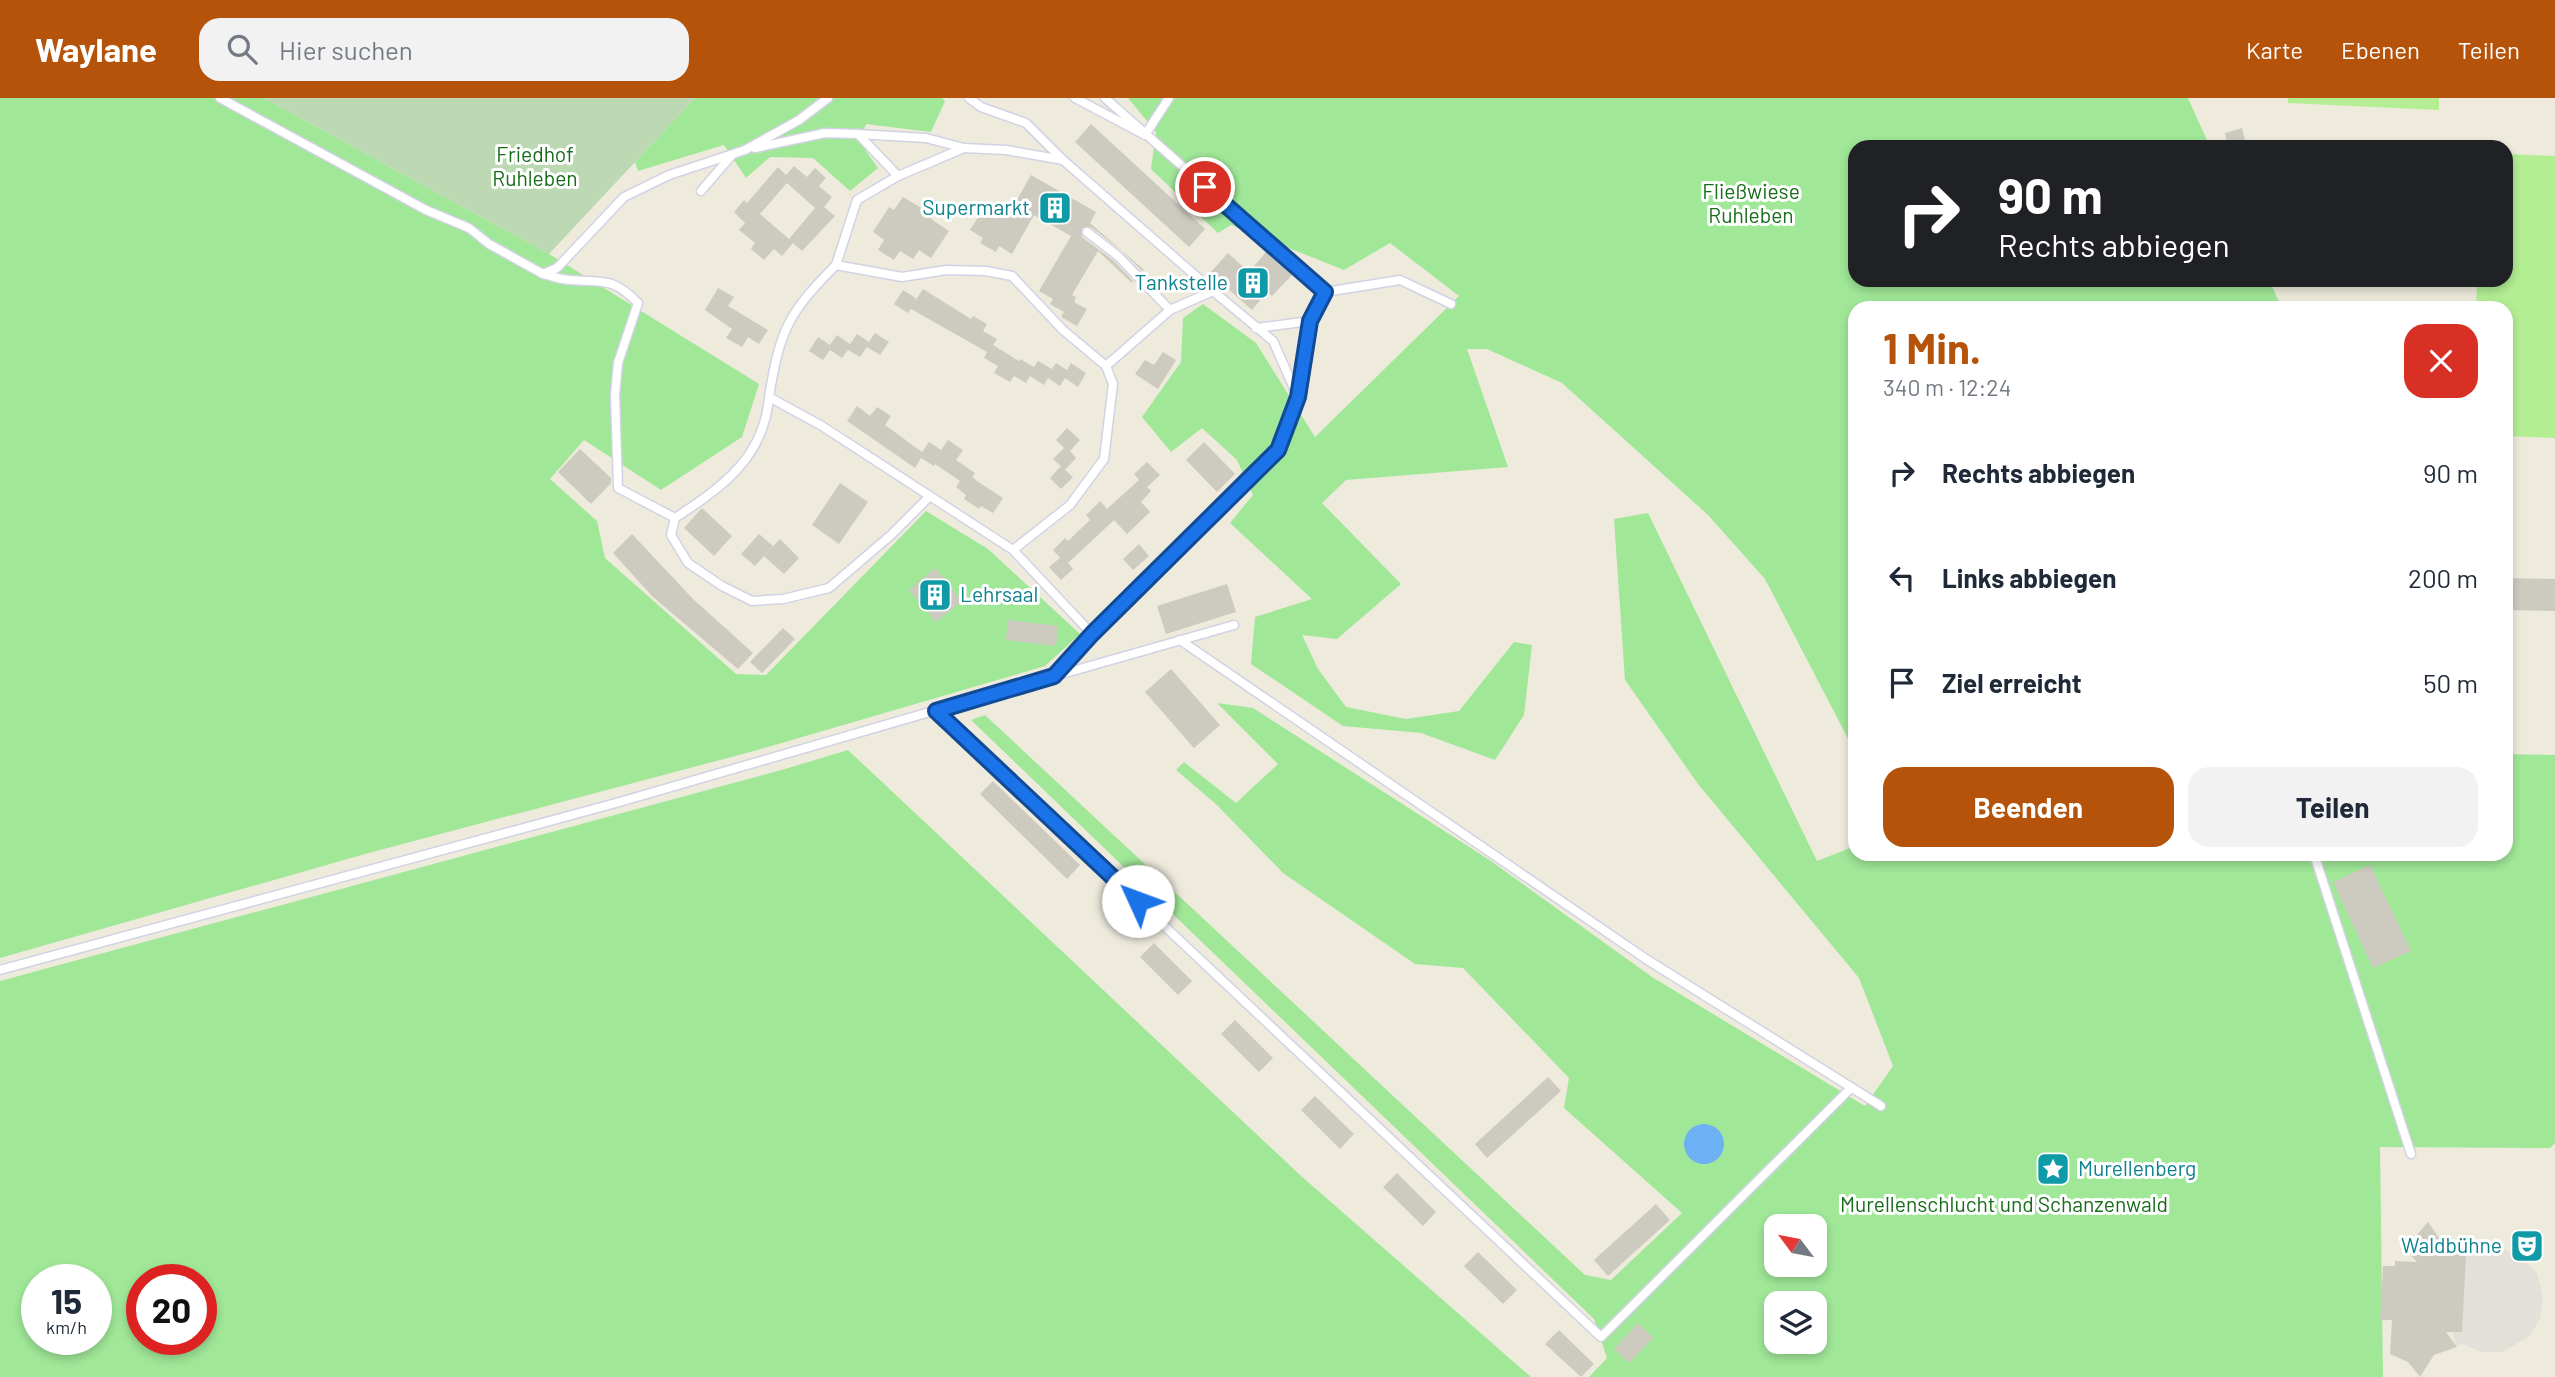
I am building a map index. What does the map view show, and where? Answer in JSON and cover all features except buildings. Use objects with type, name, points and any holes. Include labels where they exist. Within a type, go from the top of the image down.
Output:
[{"type":"lane","points":[[220,98],[426,210],[468,228],[489,244],[543,274],[569,280],[599,279],[623,287],[638,303],[618,363],[615,395],[618,488],[675,518]]},
{"type":"lane","points":[[543,274],[557,268],[624,197],[669,174],[745,150],[799,120],[828,98]]},
{"type":"lane","points":[[969,98],[981,107],[1026,123],[1063,160],[1273,341],[1298,397]]},
{"type":"lane","points":[[1075,98],[1145,135]]},
{"type":"lane","points":[[1105,98],[1325,292]]},
{"type":"lane","points":[[1145,135],[1169,98]]},
{"type":"lane","points":[[745,150],[825,133],[858,134],[926,138],[964,148],[1006,150],[1063,160]]},
{"type":"lane","points":[[858,134],[898,176]]},
{"type":"lane","points":[[930,496],[891,535],[829,588],[783,599],[752,601],[722,586],[688,563],[671,535],[675,518],[717,491],[738,470],[761,436],[767,418],[775,358],[787,323],[806,295],[836,265],[858,200],[898,176],[964,148]]},
{"type":"lane","points":[[701,191],[732,155]]},
{"type":"lane","points":[[1087,232],[1118,256],[1170,310]]},
{"type":"lane","points":[[836,265],[902,277],[946,270],[986,271],[1012,276],[1063,330],[1105,366],[1113,384],[1104,459],[1070,505],[1013,550]]},
{"type":"lane","points":[[1325,292],[1400,280],[1451,304]]},
{"type":"lane","points":[[1105,366],[1170,310],[1213,291]]},
{"type":"lane","points":[[1054,676],[1092,634],[1278,450],[1298,397],[1310,321],[1325,292]]},
{"type":"lane","points":[[1256,328],[1310,321]]},
{"type":"lane","points":[[769,397],[822,426],[1013,550],[1092,634]]},
{"type":"lane","points":[[0,970],[616,803],[1234,625]]},
{"type":"lane","points":[[1180,640],[1646,959],[1881,1106]]},
{"type":"lane","points":[[936,711],[1601,1337],[1851,1088]]},
{"type":"lane","points":[[2316,861],[2412,1154]]},
{"type":"green space","points":[[0,98],[264,98],[549,254],[759,384],[742,437],[661,490],[584,440],[550,479],[597,521],[605,558],[736,674],[766,675],[926,511],[988,549],[1080,634],[1045,666],[754,751],[365,854],[0,958]]},
{"type":"green space","name":"Friedhof Ruhleben","points":[[264,98],[695,98],[549,254]]},
{"type":"green space","points":[[695,98],[942,98],[945,101],[931,132],[866,124],[859,141],[878,168],[850,191],[813,158],[770,157],[746,178],[724,145],[638,171],[635,162]]},
{"type":"green space","name":"Fließwiese Ruhleben","points":[[1128,98],[2188,98],[2207,140],[1848,140],[1848,287],[2272,287],[2279,301],[1848,301],[1848,739],[1765,579],[1708,515],[1562,383],[1487,349],[1467,349],[1508,467],[1346,480],[1322,503],[1401,584],[1337,639],[1302,635],[1318,669],[1346,707],[1406,719],[1459,711],[1514,642],[1532,645],[1524,715],[1495,760],[1421,733],[1343,726],[1251,664],[1255,617],[1312,599],[1230,523],[1253,495],[1237,460],[1202,428],[1171,452],[1142,417],[1181,362],[1183,318],[1203,304],[1256,343],[1315,437],[1459,296],[1390,243],[1344,270],[1231,225],[1218,233],[1151,169],[1156,132]]},
{"type":"green space","points":[[2288,98],[2439,98],[2439,110],[2288,103]]},
{"type":"green space","points":[[2513,154],[2555,156],[2555,438],[2513,436],[2513,301],[2476,301],[2477,287],[2513,287]]},
{"type":"green space","name":"Murellenschlucht und Schanzenwald","points":[[1648,513],[1817,861],[1848,849],[1848,861],[2513,861],[2513,754],[2555,755],[2555,1143],[2550,1148],[2380,1147],[2383,1377],[1589,1377],[1607,1358],[1594,1319],[971,720],[985,715],[1585,1275],[1611,1280],[1682,1213],[1564,1108],[1569,1078],[1463,968],[1415,964],[1283,873],[1217,805],[1176,770],[1184,762],[1236,803],[1278,764],[1217,703],[1253,708],[1488,859],[1652,977],[1865,1106],[1893,1066],[1859,978],[1698,784],[1625,680],[1614,519]]},
{"type":"green space","points":[[848,750],[1300,1175],[1531,1377],[0,1377],[0,981]]},
{"type":"shaded area","points":[[2486,1248],[2504,1249],[2523,1258],[2537,1273],[2543,1298],[2540,1319],[2529,1336],[2503,1352],[2482,1352],[2462,1344],[2456,1346],[2453,1332],[2462,1332],[2465,1265],[2462,1253]]},
{"type":"water","points":[[1704,1124],[1712,1125],[1718,1130],[1723,1136],[1723,1152],[1718,1158],[1712,1163],[1704,1164],[1696,1163],[1690,1158],[1685,1152],[1684,1144],[1685,1136],[1690,1130],[1696,1125]]},
{"type":"place","name":"Supermarkt","points":[[1055,208]]},
{"type":"place","name":"Tankstelle","points":[[1253,283]]},
{"type":"place","name":"Lehrsaal","points":[[935,595]]},
{"type":"place","name":"Murellenberg","points":[[2053,1169]]},
{"type":"place","name":"Waldbühne","points":[[2527,1246]]},
{"type":"route","points":[[1138,901],[936,711],[1054,676],[1092,634],[1278,450],[1298,397],[1310,321],[1325,292],[1205,187]]}]
